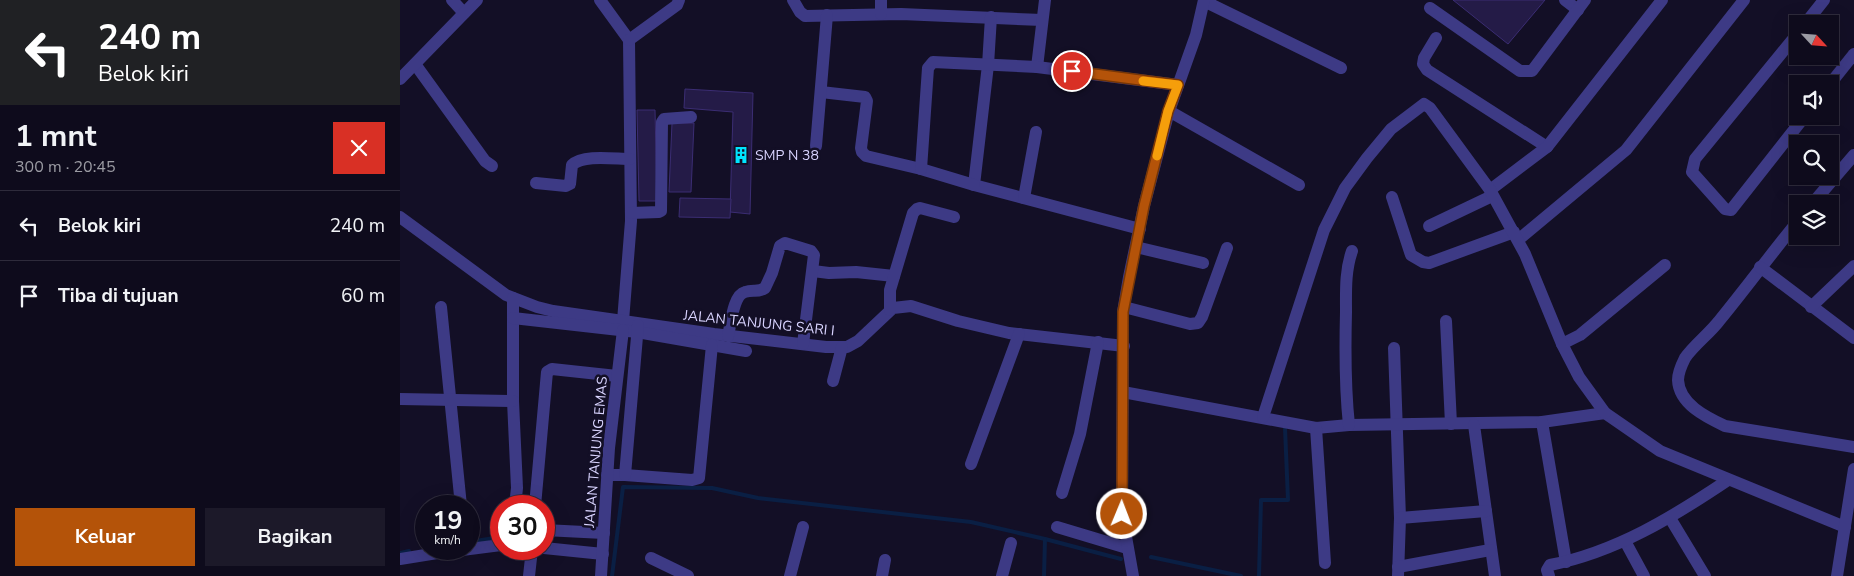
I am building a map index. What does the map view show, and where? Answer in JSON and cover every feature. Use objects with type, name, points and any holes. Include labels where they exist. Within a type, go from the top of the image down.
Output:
[{"type":"street","points":[[452,0],[464,13]]},
{"type":"street","points":[[400,79],[477,0]]},
{"type":"street","points":[[600,0],[629,40],[677,5],[678,0]]},
{"type":"street","points":[[793,0],[802,15],[881,14],[1042,20]]},
{"type":"street","points":[[881,0],[881,14]]},
{"type":"street","points":[[1037,67],[1045,0]]},
{"type":"street","points":[[1430,8],[1520,71],[1532,72],[1582,5],[1565,0]]},
{"type":"street","points":[[1429,226],[1491,193],[1547,147],[1662,0]]},
{"type":"street","points":[[1392,197],[1411,255],[1423,262],[1429,263],[1516,236],[1626,150],[1744,0]]},
{"type":"street","points":[[1812,15],[1824,0]]},
{"type":"street","points":[[1133,576],[1126,548],[1122,514],[1124,307],[1168,111],[1196,35],[1204,1],[1341,68]]},
{"type":"street","points":[[816,146],[827,15]]},
{"type":"street","points":[[974,185],[988,65],[991,17]]},
{"type":"street","points":[[1436,38],[1424,58],[1423,64],[1426,70],[1547,147]]},
{"type":"street","name":"JALAN TANJUNG EMAS","points":[[601,576],[631,213],[629,40]]},
{"type":"street","points":[[1789,44],[1695,159],[1692,172],[1725,209],[1731,210],[1798,125]]},
{"type":"street","points":[[1837,75],[1854,54]]},
{"type":"street","points":[[921,169],[929,64],[933,62],[1037,67],[1178,85]]},
{"type":"street","points":[[415,64],[485,161],[492,166]]},
{"type":"street","points":[[821,92],[866,97],[862,152],[869,157],[921,169],[1140,229]]},
{"type":"street","points":[[1263,417],[1324,230],[1345,188],[1391,129],[1421,105],[1427,106],[1491,193],[1516,236],[1562,344],[1579,376],[1605,414],[1660,451],[1844,527]]},
{"type":"street","points":[[1168,111],[1299,185]]},
{"type":"street","points":[[631,213],[661,211],[662,122],[664,119],[691,117]]},
{"type":"street","points":[[1024,198],[1036,132]]},
{"type":"street","points":[[1820,195],[1854,155]]},
{"type":"street","points":[[536,182],[566,186],[570,184],[572,165],[579,160],[592,158],[630,159]]},
{"type":"street","points":[[954,217],[920,208],[913,213],[890,290],[890,310],[897,306],[911,306],[975,325],[1019,334],[1124,346]]},
{"type":"street","name":"JALAN TANJUNG SARI I","points":[[400,217],[512,298],[553,311],[623,325],[842,347],[856,343],[890,310]]},
{"type":"street","points":[[1789,232],[1719,321],[1686,358],[1678,378],[1680,389],[1684,398],[1706,417],[1725,426],[1854,447]]},
{"type":"street","points":[[728,336],[736,301],[744,292],[757,292],[765,288],[772,273],[780,246],[785,243],[812,251],[814,255],[804,344]]},
{"type":"street","points":[[1136,247],[1203,263]]},
{"type":"street","points":[[1124,307],[1190,324],[1198,322],[1202,317],[1227,248]]},
{"type":"street","points":[[1349,425],[1345,386],[1345,336],[1347,268],[1352,251]]},
{"type":"street","points":[[1562,344],[1580,335],[1664,265]]},
{"type":"street","points":[[1811,307],[1854,266]]},
{"type":"street","points":[[1760,267],[1854,338]]},
{"type":"street","points":[[813,271],[829,274],[856,272],[894,276]]},
{"type":"street","points":[[512,298],[516,495]]},
{"type":"street","points":[[441,307],[452,401],[459,495]]},
{"type":"street","points":[[513,318],[623,325]]},
{"type":"street","points":[[1446,321],[1451,424]]},
{"type":"street","points":[[625,474],[638,327],[712,345],[746,351]]},
{"type":"street","points":[[972,464],[1019,334]]},
{"type":"street","points":[[1062,493],[1080,434],[1098,342]]},
{"type":"street","points":[[608,475],[625,474],[692,480],[699,478],[712,345]]},
{"type":"street","points":[[832,381],[842,347]]},
{"type":"street","points":[[1394,348],[1400,518],[1398,571],[1490,550]]},
{"type":"street","points":[[536,495],[547,372],[552,369],[617,376]]},
{"type":"street","points":[[1123,392],[1316,428],[1349,425],[1474,425],[1542,422],[1605,414]]},
{"type":"street","points":[[400,399],[513,401]]},
{"type":"street","points":[[1542,422],[1566,562]]},
{"type":"street","points":[[1474,425],[1495,576]]},
{"type":"street","points":[[1316,428],[1325,563]]},
{"type":"street","points":[[1837,576],[1854,469]]},
{"type":"street","points":[[1549,576],[1547,570],[1549,566],[1625,542],[1670,518],[1728,480]]},
{"type":"street","points":[[1400,518],[1486,511]]},
{"type":"street","points":[[1670,518],[1705,576]]},
{"type":"street","points":[[790,576],[803,527]]},
{"type":"street","points":[[1057,527],[1126,548]]},
{"type":"street","points":[[555,533],[603,544]]},
{"type":"street","points":[[1625,542],[1644,576]]},
{"type":"street","points":[[1002,576],[1010,543]]},
{"type":"street","points":[[555,547],[603,544]]},
{"type":"street","points":[[400,559],[415,557]]},
{"type":"street","points":[[651,558],[688,576]]},
{"type":"street","points":[[529,576],[531,560]]},
{"type":"street","points":[[882,576],[885,560]]},
{"type":"building","points":[[1453,0],[1545,0],[1508,44]]},
{"type":"building","name":"SMP N 38","points":[[685,89],[753,93],[750,214],[730,212],[733,112],[684,108]]},
{"type":"building","points":[[637,110],[655,110],[657,201],[639,201]]},
{"type":"building","points":[[672,123],[694,123],[691,192],[669,192]]},
{"type":"building","points":[[680,198],[731,199],[730,218],[679,217]]},
{"type":"waterway","points":[[1259,576],[1261,500],[1288,500],[1285,428]]},
{"type":"waterway","points":[[612,576],[623,487],[712,488],[758,498],[971,522],[1121,559]]},
{"type":"waterway","points":[[480,540],[490,539]]},
{"type":"waterway","points":[[1044,576],[1045,539]]},
{"type":"waterway","points":[[400,553],[409,551]]},
{"type":"waterway","points":[[1151,557],[1241,576]]},
{"type":"slow traffic","points":[[1143,81],[1178,85],[1168,111],[1157,156]]},
{"type":"place","name":"SMP N 38","points":[[741,155]]},
{"type":"route","points":[[1072,71],[1178,85],[1168,111],[1144,206],[1123,312],[1122,514]]}]
